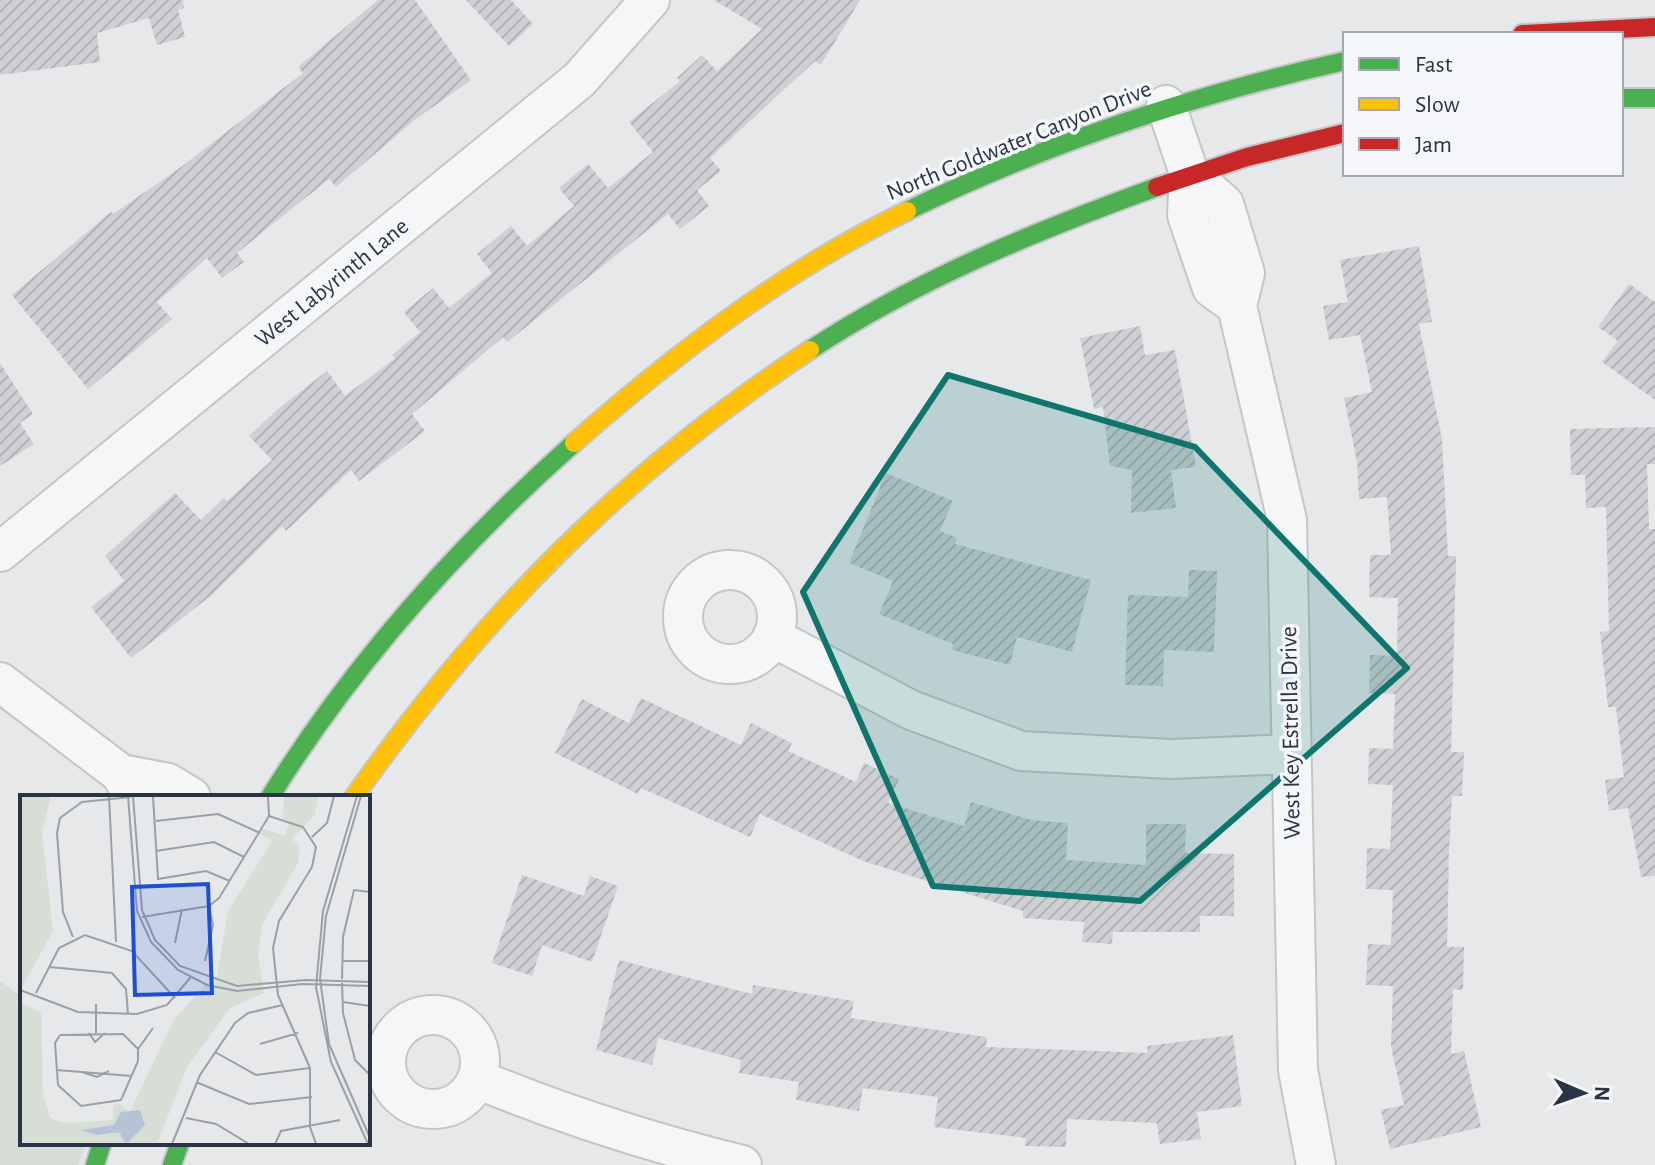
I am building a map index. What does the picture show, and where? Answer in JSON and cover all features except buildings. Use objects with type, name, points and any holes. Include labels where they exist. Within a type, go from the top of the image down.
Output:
[{"type":"street","name":"West Labyrinth Lane","points":[[0,552],[567,90],[650,0]]},
{"type":"street","points":[[1560,32],[1655,27]]},
{"type":"street","name":"North Goldwater Canyon Drive","points":[[271,795],[288,765],[366,658],[498,510],[578,437],[696,340],[797,273],[874,227],[963,185],[1166,105],[1277,75],[1343,61]]},
{"type":"street","points":[[1623,98],[1655,98]]},
{"type":"street","name":"West Key Estrella Drive","points":[[1166,105],[1189,173],[1224,204],[1245,273],[1237,306],[1287,520],[1298,1070],[1316,1165]]},
{"type":"street","points":[[355,795],[422,703],[548,561],[625,491],[739,398],[907,291],[991,252],[1189,173],[1293,142],[1343,133]]},
{"type":"street","points":[[772,637],[911,710],[1021,751],[1171,759],[1291,754]]},
{"type":"street","points":[[0,682],[127,785],[168,783],[188,795]]},
{"type":"street","points":[[477,1079],[563,1115],[636,1139],[742,1165]]},
{"type":"street","points":[[95,1165],[101,1145]]},
{"type":"street","points":[[172,1165],[179,1145]]},
{"type":"highlighted area","points":[[948,375],[1195,447],[1407,668],[1140,901],[933,886],[803,592]]},
{"type":"shaded area","points":[[0,981],[20,996],[20,1145],[86,1145],[78,1165],[0,1165]]},
{"type":"traffic: fast","points":[[907,211],[1013,164],[1122,123],[1232,89],[1343,61]]},
{"type":"traffic: fast","points":[[1623,98],[1655,98]]},
{"type":"traffic: fast","points":[[810,350],[893,301],[979,258],[1157,187]]},
{"type":"traffic: fast","points":[[271,795],[336,700],[409,609],[489,524],[574,443]]},
{"type":"traffic: fast","points":[[95,1165],[101,1145]]},
{"type":"traffic: fast","points":[[172,1165],[179,1145]]},
{"type":"traffic: slow","points":[[574,443],[652,377],[733,315],[818,259],[907,211]]},
{"type":"traffic: slow","points":[[355,795],[453,668],[560,551],[679,446],[810,350]]},
{"type":"traffic: jam","points":[[1560,32],[1655,27]]},
{"type":"traffic: jam","points":[[1157,187],[1247,157],[1343,133]]}]
